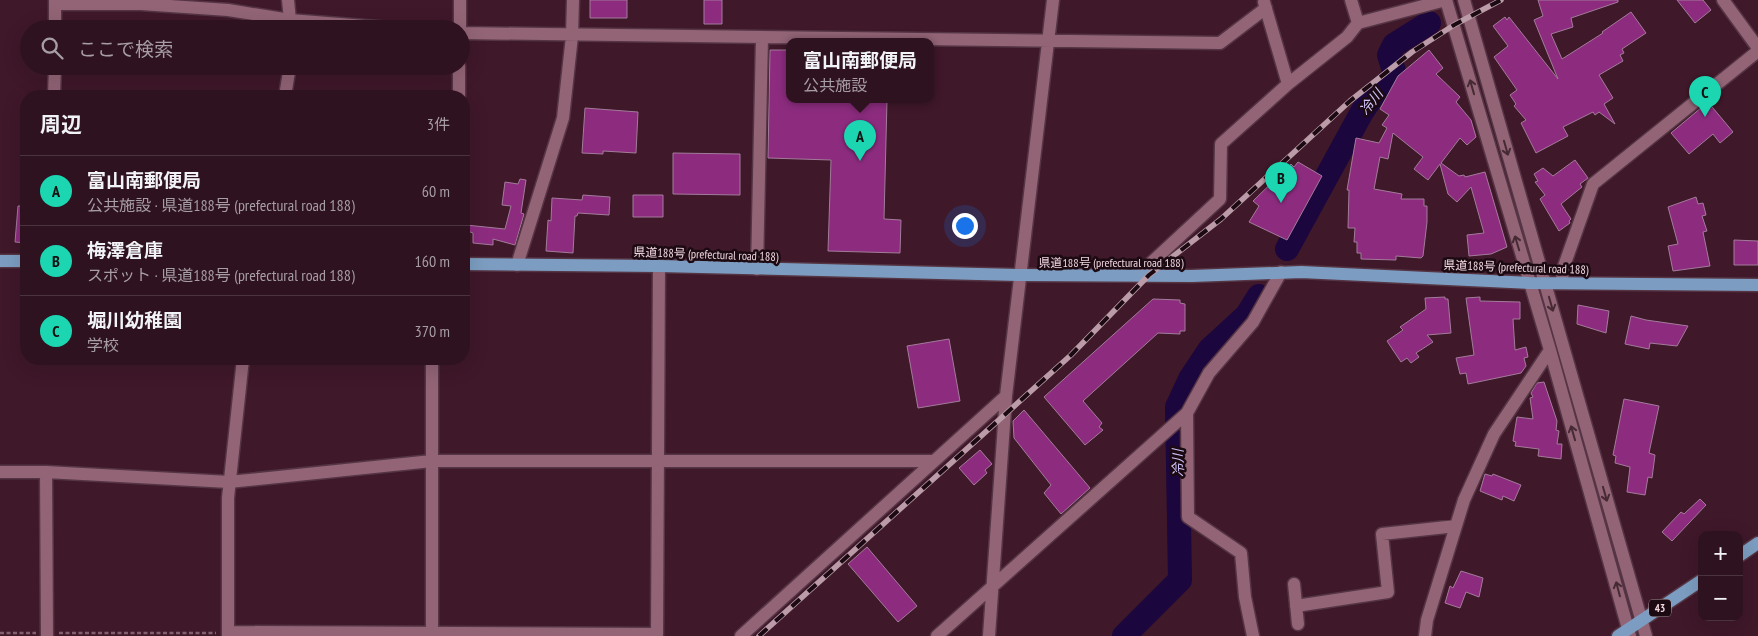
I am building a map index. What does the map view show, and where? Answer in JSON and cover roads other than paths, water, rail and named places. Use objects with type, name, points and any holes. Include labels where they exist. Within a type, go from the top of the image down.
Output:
[{"type":"main road","points":[[0,261],[20,261]]},
{"type":"main road","name":"県道188号 (prefectural road 188)","points":[[470,264],[659,266],[1020,275],[1281,272],[1529,283],[1758,285]]},
{"type":"main road","points":[[1743,553],[1758,543]]},
{"type":"main road","name":"43","points":[[1626,634],[1641,620],[1698,583]]},
{"type":"street","points":[[288,0],[294,20]]},
{"type":"street","points":[[460,0],[460,20]]},
{"type":"street","points":[[518,265],[563,118],[572,36],[573,0]]},
{"type":"street","points":[[989,636],[1006,396],[1054,0]]},
{"type":"street","points":[[1351,0],[1358,23]]},
{"type":"street","points":[[1138,275],[1220,199],[1221,144],[1288,84],[1347,37],[1358,23],[1446,0],[1550,350],[1626,634]]},
{"type":"street","points":[[1464,0],[1646,636]]},
{"type":"street","points":[[1562,283],[1563,269],[1594,184],[1758,50],[1723,0]]},
{"type":"street","points":[[55,20],[55,2],[141,4],[228,10],[280,20]]},
{"type":"street","points":[[934,40],[1220,43],[1265,4],[1288,84]]},
{"type":"street","points":[[470,33],[786,38]]},
{"type":"street","points":[[757,269],[762,38]]},
{"type":"street","points":[[54,90],[55,75]]},
{"type":"street","points":[[286,90],[288,75]]},
{"type":"street","points":[[459,75],[459,90]]},
{"type":"street","points":[[242,365],[228,482],[228,634],[657,634],[656,462],[659,266]]},
{"type":"street","points":[[937,636],[1187,413],[1209,373],[1253,322],[1281,272]]},
{"type":"street","points":[[1425,636],[1427,620],[1464,500],[1494,434],[1550,350]]},
{"type":"street","points":[[432,365],[432,635]]},
{"type":"street","points":[[741,636],[1006,396]]},
{"type":"street","points":[[1187,413],[1188,517],[1241,553],[1245,597],[1252,636]]},
{"type":"street","points":[[0,472],[46,472],[228,482],[432,461],[932,461]]},
{"type":"street","points":[[46,472],[47,635]]},
{"type":"street","points":[[1296,606],[1388,592],[1382,534],[1456,526]]},
{"type":"street","points":[[1294,584],[1298,624]]},
{"type":"waterway","name":"冷川","points":[[1287,249],[1362,112],[1374,94],[1392,79],[1394,71],[1389,55],[1394,45],[1429,23]]},
{"type":"waterway","name":"冷川","points":[[1124,636],[1180,580],[1177,407],[1190,379],[1210,349],[1247,315],[1259,296]]},
{"type":"railway","points":[[759,636],[1071,355],[1149,275],[1221,219],[1350,101],[1412,52],[1454,25],[1501,0]]},
{"type":"place","name":"堀川幼稚園","points":[[1705,117]]},
{"type":"place","name":"富山南郵便局","points":[[860,161]]},
{"type":"place","name":"梅澤倉庫","points":[[1281,203]]}]
